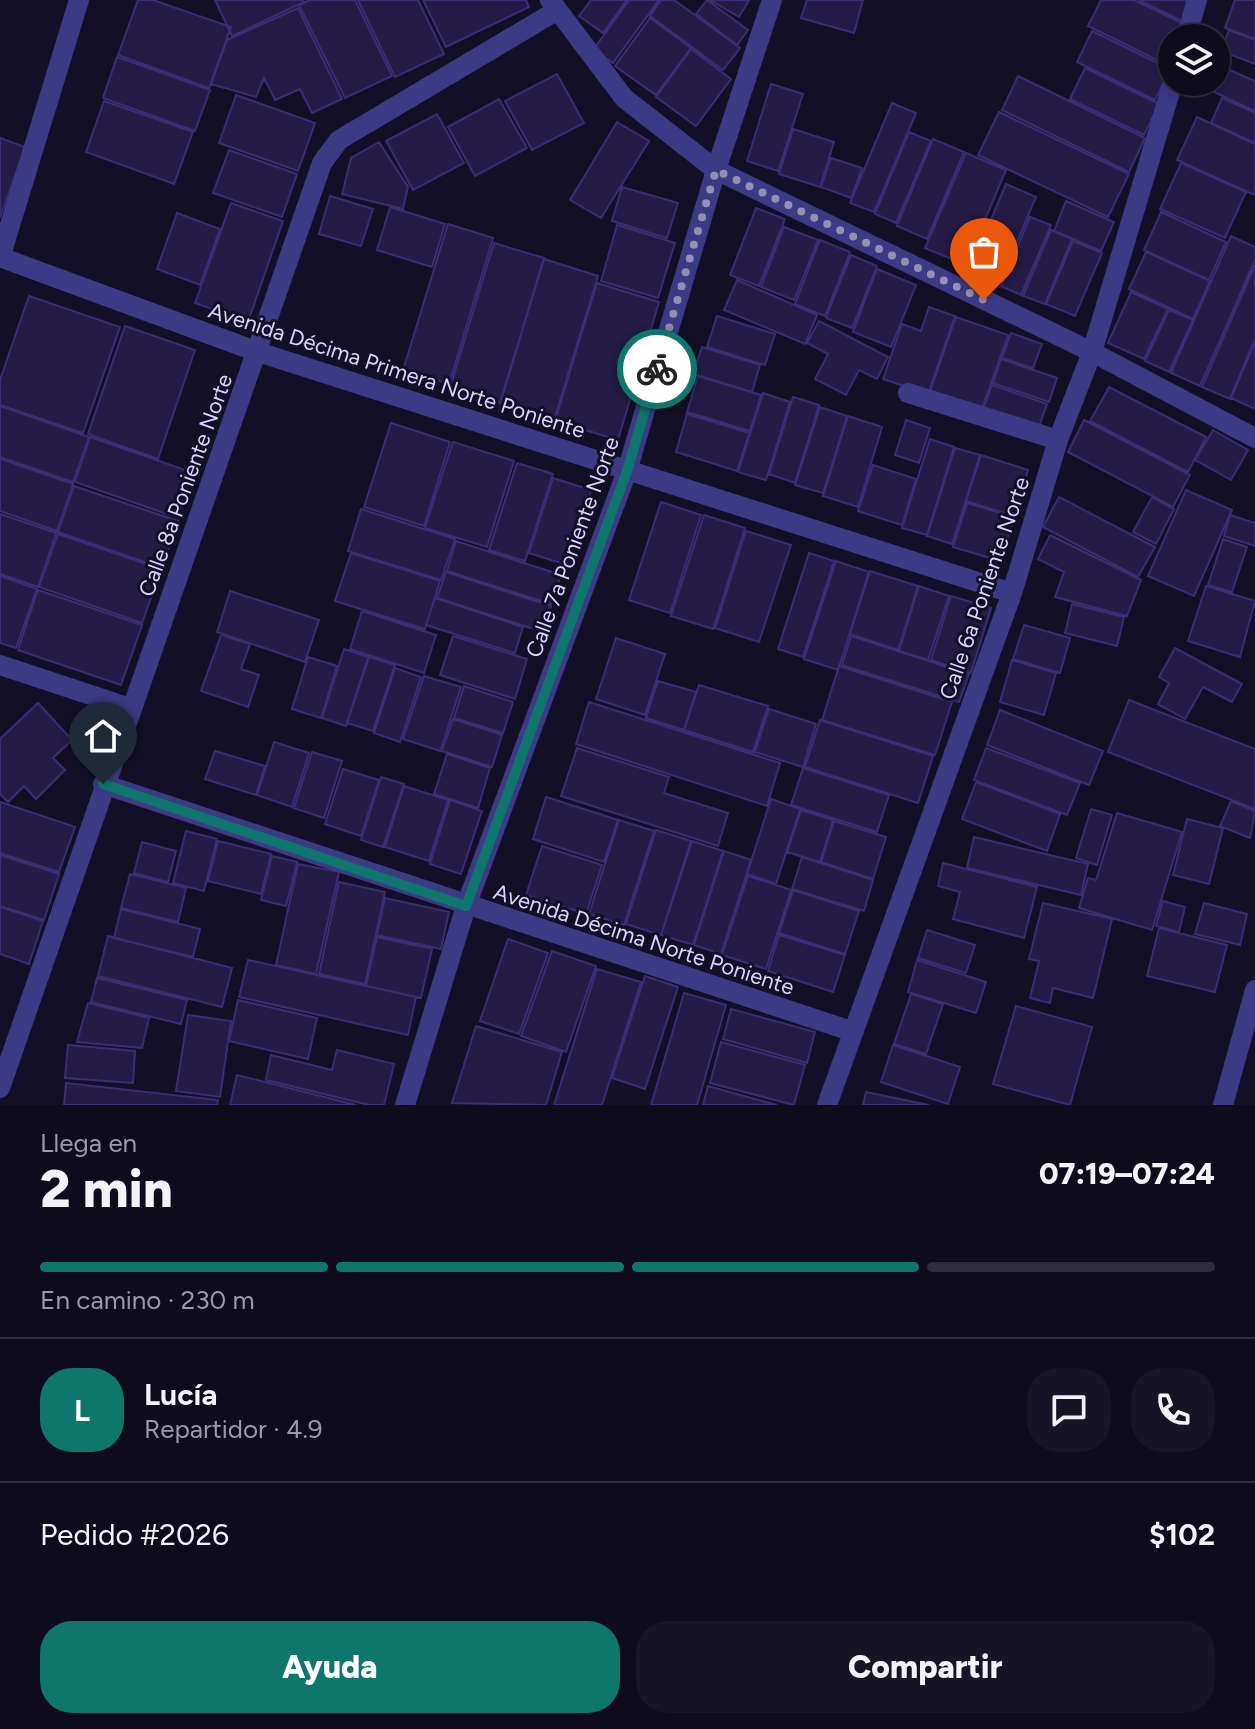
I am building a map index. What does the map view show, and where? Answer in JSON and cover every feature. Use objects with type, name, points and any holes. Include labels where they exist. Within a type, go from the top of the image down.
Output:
[{"type":"street","points":[[0,257],[79,0]]},
{"type":"street","name":"Calle 7a Poniente Norte","points":[[405,1105],[466,906],[627,471],[716,170],[772,0]]},
{"type":"street","points":[[1190,24],[1197,0]]},
{"type":"street","points":[[553,5],[624,98],[716,170],[1092,352],[1255,438]]},
{"type":"street","name":"Calle 8a Poniente Norte","points":[[0,1088],[103,784],[258,352],[322,163],[339,140],[553,5]]},
{"type":"street","name":"Calle 6a Poniente Norte","points":[[827,1105],[851,1031],[1012,593],[1058,440],[1092,352],[1169,96]]},
{"type":"street","name":"Avenida Décima Primera Norte Poniente","points":[[0,257],[258,352],[1012,593]]},
{"type":"street","points":[[908,393],[1058,440]]},
{"type":"street","points":[[0,665],[130,708]]},
{"type":"street","name":"Avenida Décima Norte Poniente","points":[[103,784],[851,1031]]},
{"type":"street","points":[[1223,1105],[1255,990]]},
{"type":"building","points":[[138,0],[153,0],[231,27],[209,88],[118,55]]},
{"type":"building","points":[[215,0],[303,0],[304,2],[232,36]]},
{"type":"building","points":[[310,0],[355,0],[392,76],[345,98],[299,5]]},
{"type":"building","points":[[358,0],[418,0],[444,54],[395,77]]},
{"type":"building","points":[[423,0],[526,0],[529,7],[446,47]]},
{"type":"building","points":[[591,0],[627,0],[603,33],[579,16]]},
{"type":"building","points":[[629,0],[659,0],[613,63],[594,49]]},
{"type":"building","points":[[661,0],[674,0],[740,48],[723,70],[650,16]]},
{"type":"building","points":[[707,0],[748,30],[737,45],[696,14]]},
{"type":"building","points":[[710,0],[749,0],[739,17]]},
{"type":"building","points":[[807,0],[863,0],[854,33],[801,18]]},
{"type":"building","points":[[1101,0],[1134,0],[1184,24],[1158,24],[1158,61],[1088,26]]},
{"type":"building","points":[[1139,0],[1192,0],[1182,21]]},
{"type":"building","points":[[1235,0],[1255,0],[1255,39],[1230,30],[1230,24],[1226,24]]},
{"type":"building","points":[[298,8],[342,99],[312,113],[300,89],[275,100],[264,78],[256,97],[211,84],[227,40]]},
{"type":"building","points":[[650,18],[691,48],[656,95],[615,66]]},
{"type":"building","points":[[1230,30],[1255,40],[1255,64],[1230,54]]},
{"type":"building","points":[[1092,31],[1158,63],[1158,94],[1155,100],[1077,62]]},
{"type":"building","points":[[691,49],[731,79],[696,126],[656,97]]},
{"type":"building","points":[[117,57],[210,90],[195,131],[103,98]]},
{"type":"building","points":[[1085,68],[1159,104],[1144,135],[1070,99]]},
{"type":"building","points":[[1230,70],[1255,81],[1255,111],[1223,96],[1230,96]]},
{"type":"building","points":[[557,74],[584,123],[532,150],[505,101]]},
{"type":"building","points":[[1018,76],[1145,138],[1129,172],[1002,110]]},
{"type":"building","points":[[771,84],[803,94],[778,171],[747,161]]},
{"type":"building","points":[[236,95],[315,123],[298,171],[219,143]]},
{"type":"building","points":[[1222,98],[1255,113],[1255,143],[1211,123]]},
{"type":"building","points":[[499,99],[527,148],[475,176],[448,127]]},
{"type":"building","points":[[104,101],[193,132],[174,184],[86,152]]},
{"type":"building","points":[[892,103],[916,113],[874,212],[850,203]]},
{"type":"building","points":[[999,112],[1129,174],[1108,217],[978,155]]},
{"type":"building","points":[[437,114],[464,163],[413,190],[386,141]]},
{"type":"building","points":[[1197,117],[1255,144],[1255,195],[1177,160]]},
{"type":"building","points":[[617,122],[649,141],[601,218],[570,200]]},
{"type":"building","points":[[793,129],[834,142],[820,187],[779,174]]},
{"type":"building","points":[[909,132],[931,141],[896,223],[875,214]]},
{"type":"building","points":[[0,138],[25,147],[0,218]]},
{"type":"building","points":[[933,139],[964,152],[927,239],[897,226]]},
{"type":"building","points":[[379,142],[408,187],[403,209],[342,194],[351,158]]},
{"type":"building","points":[[229,150],[297,174],[282,217],[213,193]]},
{"type":"building","points":[[966,153],[1006,170],[966,265],[925,248]]},
{"type":"building","points":[[831,158],[862,168],[851,198],[821,187]]},
{"type":"building","points":[[1181,163],[1246,192],[1225,238],[1160,209]]},
{"type":"building","points":[[1006,184],[1036,197],[1000,282],[970,269]]},
{"type":"building","points":[[622,187],[678,203],[667,238],[612,221]]},
{"type":"building","points":[[330,196],[373,209],[361,246],[319,234]]},
{"type":"building","points":[[1066,201],[1114,222],[1101,251],[1054,231]]},
{"type":"building","points":[[231,203],[283,221],[248,322],[195,303]]},
{"type":"building","points":[[390,207],[445,224],[432,267],[377,250]]},
{"type":"building","points":[[756,208],[785,219],[759,286],[730,275]]},
{"type":"building","points":[[1161,212],[1226,242],[1209,280],[1144,250]]},
{"type":"building","points":[[177,213],[220,229],[200,285],[157,269]]},
{"type":"building","points":[[1030,217],[1051,225],[1021,295],[1001,286]]},
{"type":"building","points":[[448,224],[493,238],[449,384],[403,370]]},
{"type":"building","points":[[617,225],[675,243],[658,298],[601,281]]},
{"type":"building","points":[[784,227],[818,240],[794,300],[761,287]]},
{"type":"building","points":[[1051,230],[1072,239],[1045,304],[1023,296]]},
{"type":"building","points":[[1231,236],[1255,247],[1255,260],[1200,386],[1171,373]]},
{"type":"building","points":[[820,240],[850,252],[825,316],[795,304]]},
{"type":"building","points":[[1073,241],[1102,253],[1075,316],[1046,304]]},
{"type":"building","points":[[494,243],[544,258],[500,403],[450,388]]},
{"type":"building","points":[[1146,252],[1210,281],[1193,319],[1129,289]]},
{"type":"building","points":[[851,255],[877,266],[852,328],[826,318]]},
{"type":"building","points":[[544,259],[598,276],[554,420],[500,404]]},
{"type":"building","points":[[1255,265],[1255,339],[1230,399],[1202,387]]},
{"type":"building","points":[[877,269],[916,285],[891,347],[853,332]]},
{"type":"building","points":[[737,280],[817,315],[805,344],[724,310]]},
{"type":"building","points":[[597,283],[659,302],[618,440],[555,421]]},
{"type":"building","points":[[1131,292],[1168,309],[1144,359],[1108,343]]},
{"type":"building","points":[[29,296],[120,327],[83,433],[0,405],[0,380]]},
{"type":"building","points":[[929,307],[955,316],[928,394],[883,379],[902,324],[921,331]]},
{"type":"building","points":[[1169,310],[1193,320],[1169,372],[1145,361]]},
{"type":"building","points":[[717,316],[775,334],[765,365],[707,347]]},
{"type":"building","points":[[956,317],[1008,335],[981,412],[929,395]]},
{"type":"building","points":[[819,321],[888,357],[877,379],[859,370],[846,395],[815,379],[828,354],[807,343]]},
{"type":"building","points":[[125,326],[195,350],[158,459],[88,434]]},
{"type":"building","points":[[1011,333],[1042,344],[1033,368],[1002,358]]},
{"type":"building","points":[[1255,342],[1255,409],[1231,398]]},
{"type":"building","points":[[702,347],[760,365],[752,392],[693,374]]},
{"type":"building","points":[[1001,359],[1057,378],[1049,402],[993,383]]},
{"type":"building","points":[[698,376],[761,395],[750,431],[687,412]]},
{"type":"building","points":[[992,385],[1047,404],[1037,432],[982,413]]},
{"type":"building","points":[[1109,387],[1206,437],[1188,472],[1090,421]]},
{"type":"building","points":[[763,393],[790,402],[766,480],[738,472]]},
{"type":"building","points":[[793,397],[819,405],[795,483],[769,474]]},
{"type":"building","points":[[0,406],[89,437],[73,482],[0,457]]},
{"type":"building","points":[[820,407],[847,416],[823,493],[795,485]]},
{"type":"building","points":[[687,414],[749,433],[737,471],[676,452]]},
{"type":"building","points":[[848,416],[882,427],[858,507],[823,496]]},
{"type":"building","points":[[906,420],[930,428],[919,463],[895,455]]},
{"type":"building","points":[[1084,420],[1190,475],[1173,507],[1068,452]]},
{"type":"building","points":[[391,423],[450,442],[424,526],[364,507]]},
{"type":"building","points":[[1213,430],[1248,450],[1231,480],[1195,460]]},
{"type":"building","points":[[90,437],[194,473],[178,518],[75,482]]},
{"type":"building","points":[[930,439],[954,447],[927,535],[902,528]]},
{"type":"building","points":[[453,442],[514,461],[487,547],[425,528]]},
{"type":"building","points":[[955,448],[980,455],[952,544],[927,536]]},
{"type":"building","points":[[981,455],[1028,470],[1014,516],[966,501]]},
{"type":"building","points":[[0,459],[73,484],[57,531],[0,511]]},
{"type":"building","points":[[517,463],[553,474],[525,561],[489,550]]},
{"type":"building","points":[[873,465],[916,479],[902,525],[858,511]]},
{"type":"building","points":[[553,478],[591,490],[567,565],[529,553]]},
{"type":"building","points":[[74,486],[178,521],[162,568],[58,532]]},
{"type":"building","points":[[1186,490],[1232,510],[1194,596],[1148,576]]},
{"type":"building","points":[[1059,497],[1155,547],[1138,577],[1043,527]]},
{"type":"building","points":[[1152,497],[1174,509],[1156,544],[1133,532]]},
{"type":"building","points":[[661,502],[701,515],[670,613],[629,600]]},
{"type":"building","points":[[967,503],[1014,517],[1000,561],[953,547]]},
{"type":"building","points":[[361,509],[455,539],[441,580],[348,551]]},
{"type":"building","points":[[0,514],[56,533],[38,587],[0,574]]},
{"type":"building","points":[[704,515],[745,528],[713,629],[671,616]]},
{"type":"building","points":[[1230,515],[1255,523],[1255,546],[1224,536]]},
{"type":"building","points":[[746,531],[791,545],[759,642],[715,628]]},
{"type":"building","points":[[58,534],[161,569],[142,623],[39,587]]},
{"type":"building","points":[[1050,535],[1141,580],[1127,616],[1055,597],[1064,572],[1038,559]]},
{"type":"building","points":[[1223,539],[1247,547],[1232,592],[1208,585]]},
{"type":"building","points":[[456,541],[561,575],[551,604],[447,571]]},
{"type":"building","points":[[351,553],[440,581],[425,629],[335,601]]},
{"type":"building","points":[[809,553],[834,561],[803,657],[778,649]]},
{"type":"building","points":[[836,561],[869,572],[838,670],[804,659]]},
{"type":"building","points":[[870,571],[918,586],[898,650],[850,634]]},
{"type":"building","points":[[446,572],[551,606],[543,632],[437,598]]},
{"type":"building","points":[[0,576],[37,589],[16,648],[0,643]]},
{"type":"building","points":[[919,586],[949,596],[928,660],[899,651]]},
{"type":"building","points":[[1206,586],[1255,601],[1240,657],[1188,641]]},
{"type":"building","points":[[38,590],[142,625],[121,685],[18,650]]},
{"type":"building","points":[[230,591],[319,620],[305,662],[217,632]]},
{"type":"building","points":[[951,596],[991,608],[971,673],[931,660]]},
{"type":"building","points":[[435,598],[523,627],[515,653],[426,625]]},
{"type":"building","points":[[1072,604],[1124,617],[1117,646],[1065,633]]},
{"type":"building","points":[[362,611],[436,635],[424,673],[350,649]]},
{"type":"building","points":[[1024,625],[1070,638],[1060,673],[1013,659]]},
{"type":"building","points":[[221,635],[250,644],[241,669],[259,675],[248,707],[201,691]]},
{"type":"building","points":[[453,636],[527,659],[515,699],[440,675]]},
{"type":"building","points":[[851,636],[969,674],[959,702],[842,665]]},
{"type":"building","points":[[616,638],[665,654],[645,715],[596,699]]},
{"type":"building","points":[[1175,648],[1242,684],[1232,702],[1203,687],[1185,719],[1158,704],[1169,683],[1159,677]]},
{"type":"building","points":[[344,649],[368,657],[346,726],[322,718]]},
{"type":"building","points":[[308,657],[337,666],[321,718],[292,709]]},
{"type":"building","points":[[369,657],[395,665],[373,731],[347,723]]},
{"type":"building","points":[[1012,660],[1056,673],[1044,715],[1000,702]]},
{"type":"building","points":[[839,666],[952,702],[935,755],[822,720]]},
{"type":"building","points":[[395,668],[421,677],[400,742],[374,733]]},
{"type":"building","points":[[424,676],[461,687],[440,751],[403,739]]},
{"type":"building","points":[[658,681],[696,692],[684,730],[646,718]]},
{"type":"building","points":[[699,685],[768,706],[753,752],[684,730]]},
{"type":"building","points":[[464,686],[513,702],[503,733],[454,718]]},
{"type":"building","points":[[1129,700],[1255,749],[1255,809],[1108,752]]},
{"type":"building","points":[[589,702],[780,763],[767,806],[576,744]]},
{"type":"building","points":[[38,703],[72,740],[53,758],[65,770],[36,799],[24,786],[8,802],[0,794],[0,739]]},
{"type":"building","points":[[769,709],[816,724],[803,767],[755,752]]},
{"type":"building","points":[[1000,710],[1103,751],[1089,785],[987,745]]},
{"type":"building","points":[[453,719],[502,735],[492,767],[442,751]]},
{"type":"building","points":[[820,720],[933,756],[918,803],[805,767]]},
{"type":"building","points":[[274,742],[309,753],[292,807],[257,795]]},
{"type":"building","points":[[577,748],[669,777],[664,793],[728,813],[718,846],[561,796]]},
{"type":"building","points":[[986,748],[1080,783],[1067,815],[974,780]]},
{"type":"building","points":[[215,751],[265,766],[256,795],[205,779]]},
{"type":"building","points":[[312,752],[342,761],[324,818],[294,808]]},
{"type":"building","points":[[447,754],[490,768],[478,808],[434,794]]},
{"type":"building","points":[[803,768],[889,795],[877,832],[791,805]]},
{"type":"building","points":[[343,769],[379,780],[361,836],[325,824]]},
{"type":"building","points":[[381,777],[404,784],[383,847],[361,840]]},
{"type":"building","points":[[976,782],[1060,814],[1047,851],[962,819]]},
{"type":"building","points":[[404,786],[448,800],[429,861],[385,847]]},
{"type":"building","points":[[546,797],[618,820],[604,862],[533,839]]},
{"type":"building","points":[[771,799],[800,809],[776,884],[747,874]]},
{"type":"building","points":[[450,800],[482,811],[461,874],[430,864]]},
{"type":"building","points":[[1231,801],[1255,811],[1250,838],[1220,826]]},
{"type":"building","points":[[0,802],[75,827],[59,872],[0,853]]},
{"type":"building","points":[[1091,809],[1112,815],[1097,865],[1076,858]]},
{"type":"building","points":[[801,810],[833,820],[820,862],[787,852]]},
{"type":"building","points":[[1117,813],[1182,832],[1152,930],[1079,908],[1088,878],[1096,880]]},
{"type":"building","points":[[1187,819],[1223,828],[1209,884],[1173,875]]},
{"type":"building","points":[[619,820],[654,831],[624,925],[589,914]]},
{"type":"building","points":[[834,821],[886,837],[873,879],[821,862]]},
{"type":"building","points":[[656,830],[691,841],[661,935],[626,924]]},
{"type":"building","points":[[186,831],[217,839],[204,891],[173,883]]},
{"type":"building","points":[[974,837],[1088,864],[1081,895],[967,868]]},
{"type":"building","points":[[218,841],[271,854],[261,894],[208,881]]},
{"type":"building","points":[[692,841],[723,851],[693,945],[661,935]]},
{"type":"building","points":[[142,842],[176,851],[168,882],[134,873]]},
{"type":"building","points":[[542,846],[602,865],[586,914],[526,895]]},
{"type":"building","points":[[724,851],[751,860],[721,954],[694,945]]},
{"type":"building","points":[[0,855],[59,874],[44,920],[0,906]]},
{"type":"building","points":[[272,856],[297,862],[286,906],[261,900]]},
{"type":"building","points":[[802,857],[873,880],[864,911],[792,889]]},
{"type":"building","points":[[943,863],[1037,887],[1024,938],[953,919],[960,892],[938,886]]},
{"type":"building","points":[[298,864],[339,872],[316,974],[276,965]]},
{"type":"building","points":[[130,874],[186,888],[178,922],[121,908]]},
{"type":"building","points":[[748,876],[791,890],[766,969],[722,955]]},
{"type":"building","points":[[339,882],[385,892],[365,984],[319,974]]},
{"type":"building","points":[[793,890],[859,911],[845,954],[779,933]]},
{"type":"building","points":[[385,898],[449,912],[441,949],[377,935]]},
{"type":"building","points":[[1163,901],[1185,907],[1179,932],[1156,926]]},
{"type":"building","points":[[1043,903],[1112,919],[1093,998],[1053,988],[1050,1003],[1030,998],[1039,961],[1029,959]]},
{"type":"building","points":[[1204,903],[1247,914],[1240,945],[1195,934]]},
{"type":"building","points":[[0,907],[43,921],[29,964],[0,954]]},
{"type":"building","points":[[121,909],[200,929],[193,957],[114,938]]},
{"type":"building","points":[[1159,928],[1227,945],[1215,992],[1147,976]]},
{"type":"building","points":[[927,930],[975,945],[966,973],[918,958]]},
{"type":"building","points":[[779,935],[845,955],[833,992],[768,971]]},
{"type":"building","points":[[108,936],[232,968],[222,1007],[98,976]]},
{"type":"building","points":[[377,937],[432,949],[421,998],[366,986]]},
{"type":"building","points":[[508,939],[548,953],[519,1034],[480,1021]]},
{"type":"building","points":[[552,951],[596,966],[566,1052],[521,1036]]},
{"type":"building","points":[[248,960],[416,997],[408,1035],[239,997]]},
{"type":"building","points":[[917,960],[986,982],[976,1013],[908,992]]},
{"type":"building","points":[[597,969],[641,982],[602,1105],[554,1105]]},
{"type":"building","points":[[645,976],[678,987],[645,1089],[612,1078]]},
{"type":"building","points":[[97,978],[187,1000],[181,1024],[91,1002]]},
{"type":"building","points":[[684,993],[726,1005],[697,1105],[651,1105]]},
{"type":"building","points":[[911,994],[943,1004],[926,1054],[894,1044]]},
{"type":"building","points":[[238,1000],[317,1018],[308,1059],[229,1041]]},
{"type":"building","points":[[88,1003],[149,1018],[142,1048],[77,1042]]},
{"type":"building","points":[[1016,1006],[1092,1027],[1070,1105],[993,1084]]},
{"type":"building","points":[[731,1009],[815,1032],[807,1063],[723,1039]]},
{"type":"building","points":[[188,1015],[231,1021],[220,1097],[176,1091]]},
{"type":"building","points":[[476,1026],[562,1052],[546,1105],[452,1103]]},
{"type":"building","points":[[721,1042],[805,1065],[794,1105],[710,1083]]},
{"type":"building","points":[[68,1045],[135,1051],[133,1083],[65,1078]]},
{"type":"building","points":[[893,1045],[960,1067],[948,1104],[881,1082]]},
{"type":"building","points":[[337,1050],[394,1064],[384,1105],[369,1105],[266,1080],[271,1055],[332,1070]]},
{"type":"building","points":[[237,1075],[356,1105],[230,1105]]},
{"type":"building","points":[[66,1083],[218,1100],[217,1105],[64,1105]]},
{"type":"building","points":[[708,1086],[777,1105],[703,1105]]},
{"type":"building","points":[[866,1092],[929,1105],[863,1105]]},
{"type":"way so far","points":[[657,369],[716,170],[984,300]]},
{"type":"route","points":[[103,784],[466,906],[627,471],[657,369]]}]
